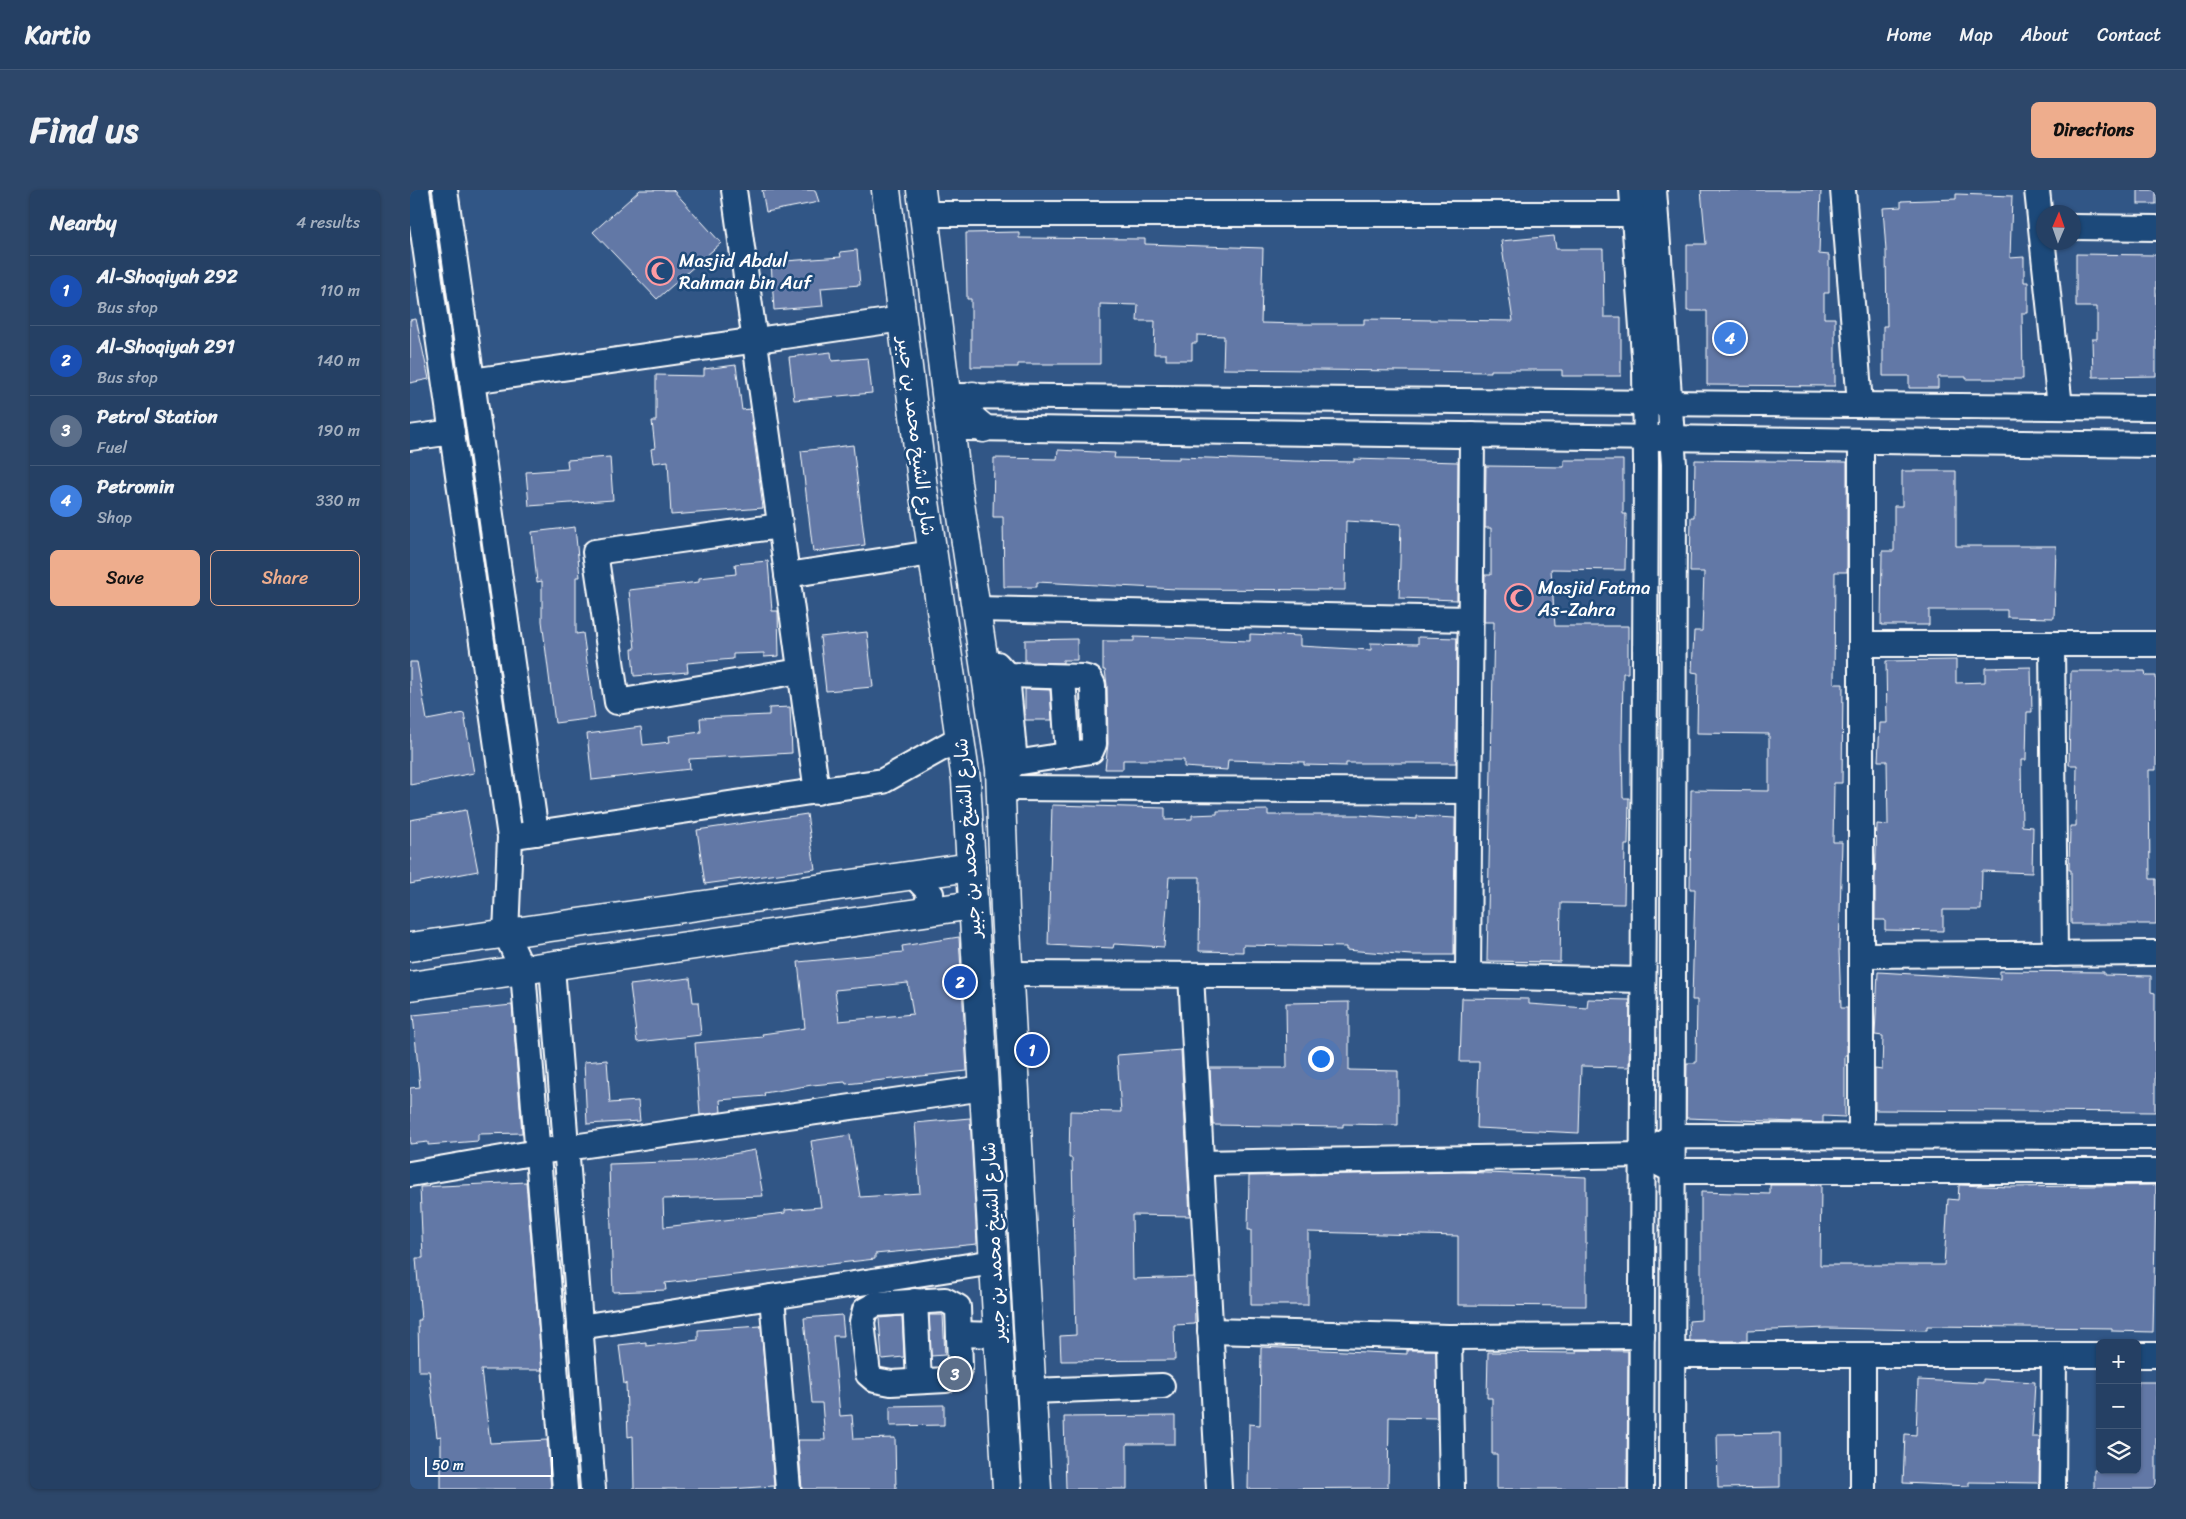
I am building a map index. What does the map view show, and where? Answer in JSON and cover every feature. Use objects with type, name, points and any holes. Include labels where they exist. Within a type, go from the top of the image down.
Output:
[{"type":"main road","name":"شارع الشيخ محمد بن جبير","points":[[886,190],[932,553],[966,780],[1007,1489]]},
{"type":"main road","name":"شارع الشيخ محمد بن جبير","points":[[922,202],[950,428],[976,609],[1005,777],[1008,974],[1037,1489]]},
{"type":"main road","points":[[973,396],[966,414],[983,428]]},
{"type":"main road","points":[[410,947],[971,867]]},
{"type":"main road","points":[[410,986],[552,967],[973,904]]},
{"type":"street","points":[[417,190],[510,837],[506,934],[523,971],[565,1489]]},
{"type":"street","points":[[445,190],[536,833]]},
{"type":"street","points":[[734,190],[817,792]]},
{"type":"street","points":[[1632,190],[1645,402],[1641,1489]]},
{"type":"street","points":[[1654,190],[1674,464],[1672,1489]]},
{"type":"street","points":[[1843,190],[1860,404]]},
{"type":"street","points":[[2037,190],[2039,205]]},
{"type":"street","points":[[922,202],[1633,214]]},
{"type":"street","points":[[2081,227],[2156,228]]},
{"type":"street","points":[[2044,250],[2060,407]]},
{"type":"street","points":[[472,381],[902,319]]},
{"type":"street","points":[[946,396],[2156,408]]},
{"type":"street","points":[[950,428],[2156,445]]},
{"type":"street","points":[[410,438],[452,432]]},
{"type":"street","points":[[1468,976],[1472,435]]},
{"type":"street","points":[[1861,441],[1861,1136]]},
{"type":"street","points":[[780,526],[594,552],[617,702],[800,671]]},
{"type":"street","points":[[787,575],[932,553]]},
{"type":"street","points":[[976,609],[1470,619]]},
{"type":"street","points":[[1861,644],[2156,644]]},
{"type":"street","points":[[2052,644],[2055,954]]},
{"type":"street","points":[[982,648],[1007,675],[1005,777]]},
{"type":"street","points":[[1005,777],[1068,755],[1062,677],[1007,675]]},
{"type":"street","points":[[510,837],[883,781],[960,738]]},
{"type":"street","points":[[1005,777],[1469,790]]},
{"type":"street","points":[[913,875],[931,894],[923,912]]},
{"type":"street","points":[[1861,955],[2156,953]]},
{"type":"street","points":[[552,967],[593,1489]]},
{"type":"street","points":[[1008,974],[1468,976],[1643,980]]},
{"type":"street","points":[[1191,975],[1219,1489]]},
{"type":"street","points":[[410,1174],[538,1152],[984,1088]]},
{"type":"street","points":[[1643,1155],[1672,1136],[2156,1138]]},
{"type":"street","points":[[1201,1164],[1643,1155],[1673,1171],[2156,1171]]},
{"type":"street","points":[[580,1327],[994,1262]]},
{"type":"street","points":[[772,1297],[788,1489]]},
{"type":"street","points":[[946,1300],[958,1308],[960,1366],[957,1374],[946,1380],[891,1383],[875,1380],[868,1374],[862,1322],[865,1310],[876,1304],[915,1302],[946,1300]]},
{"type":"street","points":[[915,1302],[920,1381]]},
{"type":"street","points":[[1210,1331],[1449,1337],[1642,1336]]},
{"type":"street","points":[[959,1334],[998,1335]]},
{"type":"street","points":[[1449,1337],[1452,1489]]},
{"type":"street","points":[[1673,1355],[2096,1355]]},
{"type":"street","points":[[1863,1489],[1864,1355]]},
{"type":"street","points":[[2053,1489],[2054,1355]]},
{"type":"street","points":[[2141,1355],[2156,1356]]},
{"type":"street","points":[[1032,1392],[1162,1386]]},
{"type":"building","name":"Masjid Abdul Rahman bin Auf","points":[[640,190],[673,190],[721,243],[657,299],[593,232]]},
{"type":"building","points":[[762,190],[815,190],[819,202],[766,212]]},
{"type":"building","points":[[1701,190],[1821,190],[1819,254],[1829,255],[1829,293],[1824,293],[1824,318],[1835,318],[1835,386],[1707,385],[1707,311],[1687,311],[1687,244],[1706,244]]},
{"type":"building","points":[[2138,190],[2156,190],[2156,204],[2138,204]]},
{"type":"building","points":[[1956,194],[2012,196],[2010,258],[2024,257],[2024,282],[2028,282],[2028,313],[2022,313],[2023,379],[1938,377],[1938,388],[1909,388],[1909,376],[1883,376],[1883,326],[1887,326],[1886,251],[1883,208],[1901,207],[1901,201],[1956,199]]},
{"type":"building","points":[[1019,232],[1019,238],[1145,239],[1145,244],[1263,248],[1261,323],[1302,324],[1364,324],[1364,319],[1513,321],[1501,241],[1554,236],[1556,249],[1603,249],[1604,317],[1621,317],[1621,376],[1562,376],[1562,370],[1491,370],[1491,372],[1223,369],[1224,336],[1197,335],[1197,343],[1192,343],[1192,360],[1166,360],[1166,354],[1154,354],[1155,321],[1137,321],[1138,305],[1100,304],[1100,364],[1018,364],[1018,367],[971,367],[971,299],[967,299],[966,233]]},
{"type":"building","points":[[857,250],[860,285],[821,288],[823,306],[774,310],[771,262],[841,257],[840,252]]},
{"type":"building","points":[[2076,254],[2156,255],[2156,376],[2093,377],[2092,339],[2097,339],[2097,307],[2076,307]]},
{"type":"building","points":[[416,319],[429,379],[410,383],[410,320]]},
{"type":"building","points":[[831,352],[832,361],[868,358],[872,393],[794,400],[789,357]]},
{"type":"building","points":[[736,365],[742,410],[750,409],[763,508],[671,515],[668,461],[653,463],[651,449],[655,448],[652,421],[656,421],[656,375],[704,376],[704,369]]},
{"type":"building","points":[[853,445],[865,545],[813,552],[801,451]]},
{"type":"building","points":[[1058,450],[1115,453],[1114,458],[1179,459],[1179,457],[1354,462],[1354,459],[1458,462],[1457,600],[1399,598],[1401,524],[1346,521],[1345,590],[1177,589],[1037,582],[1037,587],[1004,587],[1003,517],[993,517],[994,458],[1057,459]]},
{"type":"building","points":[[610,457],[613,500],[529,506],[526,472],[568,469],[567,460]]},
{"type":"building","points":[[1564,460],[1623,460],[1623,514],[1626,514],[1625,570],[1551,569],[1555,626],[1628,626],[1628,673],[1623,673],[1622,741],[1623,798],[1629,798],[1628,845],[1625,845],[1624,904],[1561,903],[1560,962],[1487,961],[1494,622],[1484,622],[1485,575],[1491,575],[1491,528],[1485,528],[1486,466],[1564,467]]},
{"type":"building","points":[[1695,460],[1847,462],[1847,572],[1835,572],[1834,684],[1843,684],[1842,783],[1834,783],[1833,842],[1842,842],[1839,949],[1841,1008],[1847,1008],[1845,1117],[1823,1116],[1823,1123],[1686,1118],[1687,1063],[1696,1063],[1697,1000],[1692,1000],[1695,889],[1690,889],[1691,790],[1769,791],[1769,734],[1697,733],[1698,673],[1692,672],[1694,631],[1702,631],[1704,572],[1690,572],[1691,517],[1694,517]]},
{"type":"building","points":[[1902,471],[1956,471],[1956,546],[2056,546],[2054,618],[2007,617],[2007,610],[1929,610],[1929,625],[1881,625],[1882,551],[1894,551],[1894,506],[1902,506]]},
{"type":"building","points":[[575,527],[580,577],[576,577],[576,634],[583,633],[595,718],[555,723],[542,621],[542,581],[537,582],[532,532]]},
{"type":"building","points":[[768,561],[772,611],[778,611],[779,656],[764,657],[764,653],[733,654],[733,659],[687,663],[688,672],[634,676],[632,649],[635,649],[629,590],[699,582],[699,578],[736,574],[735,564]]},
{"type":"building","points":[[867,632],[873,687],[826,691],[820,637]]},
{"type":"building","points":[[1250,634],[1300,636],[1300,646],[1371,650],[1371,643],[1418,644],[1418,637],[1457,638],[1456,763],[1346,763],[1346,766],[1304,765],[1304,762],[1228,760],[1227,770],[1184,767],[1184,760],[1123,760],[1123,769],[1105,769],[1108,744],[1107,685],[1105,670],[1103,670],[1103,641],[1134,641],[1134,637],[1250,641]]},
{"type":"building","points":[[1077,639],[1077,660],[1063,660],[1063,663],[1025,662],[1025,640]]},
{"type":"building","points":[[1956,660],[1956,683],[1985,682],[1985,668],[2031,667],[2032,712],[2027,712],[2026,760],[2021,760],[2022,826],[2033,827],[2032,873],[1982,871],[1981,910],[1943,910],[1943,931],[1885,930],[1885,920],[1875,920],[1875,880],[1877,824],[1888,825],[1887,761],[1878,761],[1880,723],[1887,723],[1886,661]]},
{"type":"building","points":[[410,662],[417,662],[427,720],[464,713],[474,773],[410,785]]},
{"type":"building","points":[[2071,671],[2145,671],[2146,676],[2156,676],[2156,770],[2149,770],[2150,879],[2156,879],[2156,924],[2071,924],[2070,826],[2076,826],[2077,765],[2069,765]]},
{"type":"building","points":[[1025,689],[1050,690],[1052,720],[1025,720]]},
{"type":"building","points":[[790,707],[792,753],[689,759],[690,769],[592,780],[587,734],[641,727],[643,745],[670,742],[669,736],[701,732],[700,718],[769,715],[769,708]]},
{"type":"building","points":[[1052,805],[1165,808],[1165,820],[1192,819],[1192,815],[1217,814],[1217,811],[1268,810],[1268,815],[1358,815],[1417,819],[1417,816],[1455,818],[1454,955],[1411,955],[1346,950],[1346,947],[1243,945],[1243,952],[1199,951],[1200,877],[1169,877],[1164,947],[1114,944],[1113,948],[1048,945]]},
{"type":"building","points":[[466,810],[478,871],[410,884],[410,820]]},
{"type":"building","points":[[807,814],[815,869],[705,884],[697,830]]},
{"type":"building","points":[[959,937],[967,1071],[846,1084],[845,1082],[812,1085],[764,1093],[765,1096],[720,1100],[721,1112],[700,1115],[695,1043],[763,1037],[762,1034],[805,1028],[798,962],[903,952],[902,946]],"holes":[[[908,983],[913,1014],[839,1021],[835,990]]]},
{"type":"building","points":[[2000,971],[2104,972],[2104,975],[2151,976],[2151,992],[2155,993],[2155,1112],[1875,1110],[1875,1069],[1882,1070],[1883,1036],[1875,1035],[1878,972],[2000,979]]},
{"type":"building","points":[[690,978],[693,1002],[698,1002],[701,1035],[637,1042],[630,985]]},
{"type":"building","points":[[1462,998],[1529,999],[1529,1004],[1587,1008],[1588,999],[1630,1000],[1629,1067],[1581,1066],[1579,1133],[1477,1128],[1479,1062],[1460,1062]]},
{"type":"building","points":[[1349,1002],[1349,1070],[1398,1071],[1398,1125],[1343,1124],[1343,1127],[1213,1125],[1210,1068],[1287,1068],[1286,1003]]},
{"type":"building","points":[[512,1005],[522,1133],[478,1134],[478,1141],[428,1145],[428,1142],[410,1144],[410,1088],[420,1087],[413,1015]]},
{"type":"building","points":[[1181,1050],[1190,1216],[1132,1215],[1133,1279],[1194,1277],[1195,1324],[1174,1325],[1175,1360],[1061,1361],[1060,1336],[1076,1335],[1072,1158],[1069,1158],[1070,1111],[1121,1112],[1117,1055]]},
{"type":"building","points":[[607,1060],[610,1103],[638,1101],[640,1121],[587,1124],[584,1062]]},
{"type":"building","points":[[970,1118],[977,1244],[875,1254],[875,1259],[665,1283],[666,1290],[613,1292],[609,1164],[694,1161],[755,1150],[763,1196],[663,1199],[664,1227],[785,1213],[785,1210],[821,1207],[811,1141],[850,1135],[860,1197],[920,1193],[915,1123]]},
{"type":"building","points":[[1463,1172],[1586,1177],[1586,1306],[1458,1305],[1458,1236],[1308,1232],[1308,1305],[1251,1305],[1251,1230],[1248,1230],[1249,1176]]},
{"type":"building","points":[[526,1182],[542,1370],[481,1370],[490,1443],[547,1440],[551,1489],[441,1489],[441,1436],[437,1437],[429,1371],[419,1371],[418,1320],[421,1320],[416,1258],[423,1258],[420,1187]]},
{"type":"building","points":[[1770,1185],[1821,1185],[1820,1265],[1944,1265],[1948,1199],[1958,1200],[1959,1185],[2011,1187],[2156,1185],[2153,1332],[2112,1331],[2112,1328],[1927,1326],[1927,1330],[1826,1328],[1747,1331],[1747,1341],[1690,1341],[1689,1321],[1701,1320],[1701,1192],[1770,1194]]},
{"type":"building","points":[[842,1315],[844,1336],[833,1336],[840,1416],[852,1415],[854,1439],[895,1438],[896,1489],[802,1489],[798,1440],[825,1440],[822,1403],[812,1403],[804,1318]]},
{"type":"building","points":[[929,1315],[943,1315],[945,1355],[931,1356]]},
{"type":"building","points":[[902,1316],[904,1357],[882,1359],[879,1318]]},
{"type":"building","points":[[761,1326],[774,1486],[730,1489],[634,1489],[633,1436],[628,1437],[626,1383],[624,1384],[619,1345],[646,1342],[646,1346],[698,1340],[698,1330]]},
{"type":"building","points":[[1261,1347],[1407,1354],[1407,1350],[1436,1350],[1437,1418],[1389,1417],[1388,1488],[1248,1489],[1249,1424],[1260,1425]]},
{"type":"building","points":[[1576,1350],[1628,1351],[1627,1489],[1497,1489],[1497,1454],[1492,1454],[1492,1398],[1487,1398],[1488,1352],[1576,1353]]},
{"type":"building","points":[[1983,1379],[2035,1382],[2032,1437],[2040,1437],[2039,1483],[1969,1482],[1969,1486],[1903,1483],[1905,1434],[1916,1435],[1918,1380],[1983,1383]]},
{"type":"building","points":[[2141,1382],[2156,1382],[2156,1489],[2094,1489],[2094,1470],[2096,1470],[2096,1474],[2141,1474]]},
{"type":"building","points":[[944,1405],[944,1425],[890,1426],[890,1406]]},
{"type":"building","points":[[1175,1416],[1175,1444],[1127,1444],[1127,1489],[1066,1489],[1064,1417]]},
{"type":"building","points":[[1780,1433],[1780,1487],[1718,1488],[1717,1434]]},
{"type":"place","name":"Masjid Abdul Rahman bin Auf","points":[[660,271]]},
{"type":"place","name":"Petromin","points":[[1730,338]]},
{"type":"place","name":"Masjid Fatma As-Zahra","points":[[1519,598]]},
{"type":"place","name":"Al-Shoqiyah 291","points":[[960,982]]},
{"type":"place","name":"Al-Shoqiyah 292","points":[[1032,1050]]},
{"type":"place","name":"Petrol Station","points":[[955,1374]]}]
